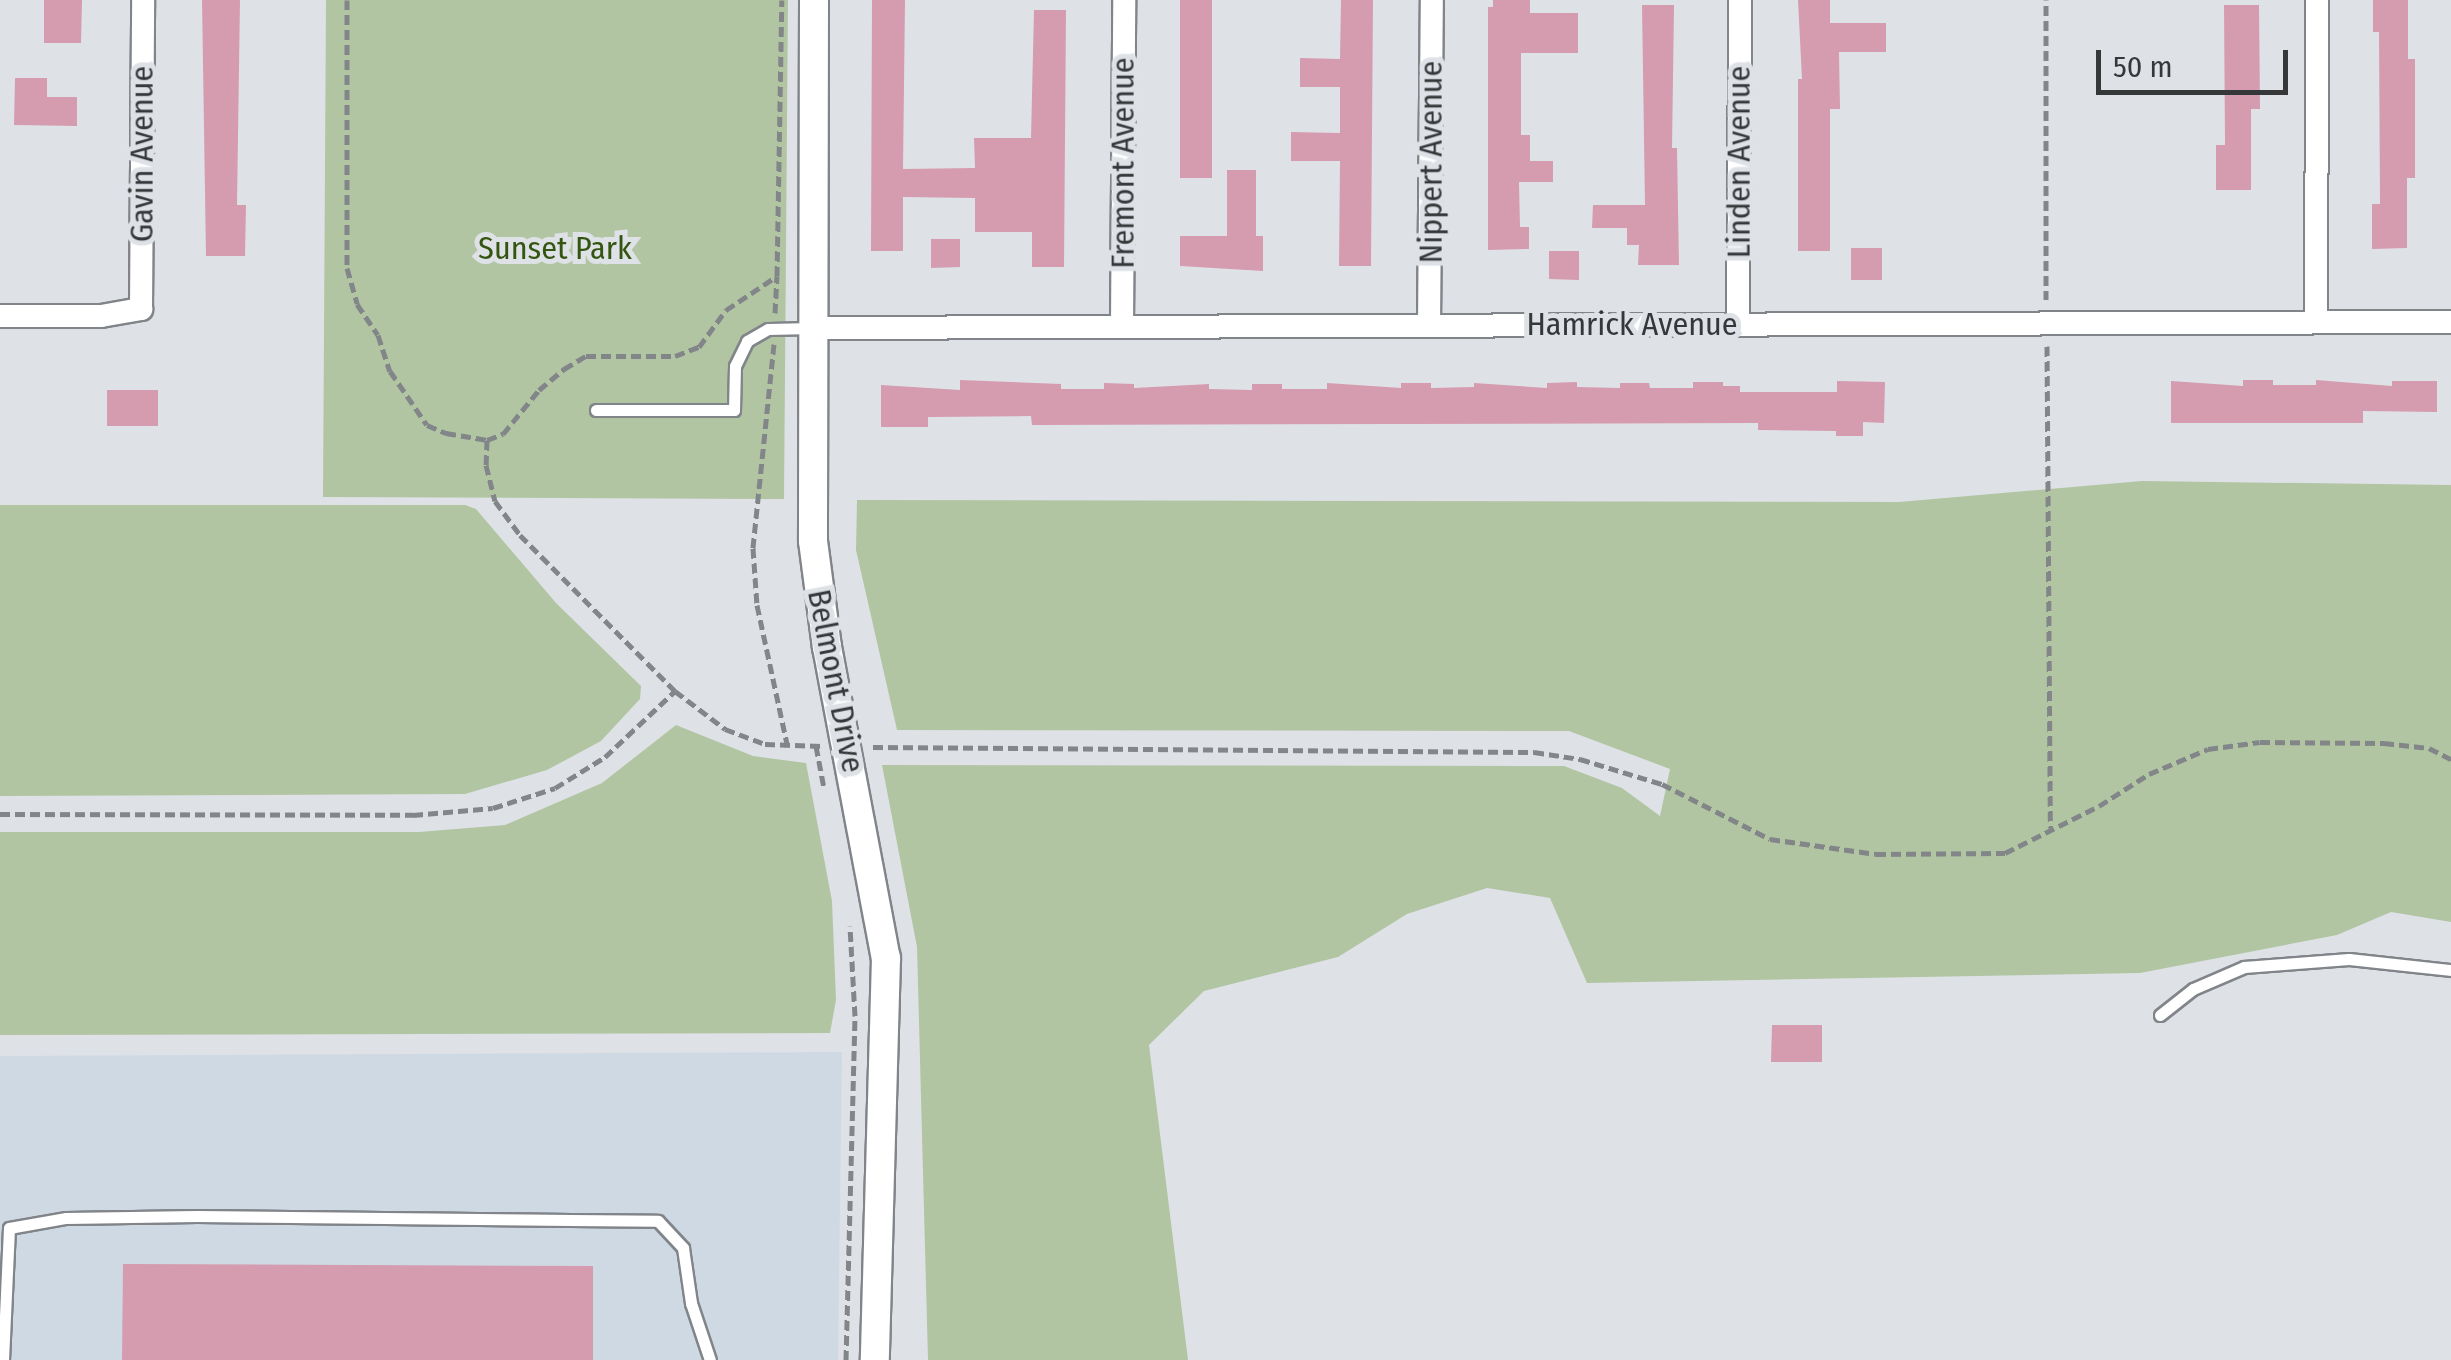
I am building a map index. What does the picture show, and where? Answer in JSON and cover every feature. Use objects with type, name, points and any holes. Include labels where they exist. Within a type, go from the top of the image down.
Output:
[{"type":"street","name":"Gavin Avenue","points":[[0,316],[101,316],[141,309],[144,0]]},
{"type":"street","name":"Belmont Drive","points":[[814,0],[816,578],[886,958],[876,1360]]},
{"type":"street","name":"Fremont Avenue","points":[[1122,325],[1124,0]]},
{"type":"street","name":"Nippert Avenue","points":[[1429,325],[1432,0]]},
{"type":"street","name":"Linden Avenue","points":[[1738,324],[1740,0]]},
{"type":"street","points":[[2316,321],[2317,0]]},
{"type":"street","name":"Hamrick Avenue","points":[[813,328],[2451,322]]},
{"type":"lane","points":[[596,410],[734,410],[735,366],[747,342],[775,329],[813,328]]},
{"type":"lane","points":[[2160,1015],[2193,989],[2244,967],[2349,958],[2451,970]]},
{"type":"lane","points":[[3,1360],[9,1228],[66,1218],[196,1216],[658,1222],[682,1248],[691,1303],[710,1360]]},
{"type":"path","points":[[347,0],[347,268],[356,304],[378,335],[390,371],[427,424],[446,433],[486,440],[504,434],[539,390],[586,356],[675,356],[699,348],[726,310],[777,276]]},
{"type":"path","points":[[782,0],[773,387],[755,501],[754,548],[757,605],[788,748]]},
{"type":"path","points":[[2046,0],[2050,828]]},
{"type":"path","points":[[486,440],[486,464],[495,501],[520,535],[675,691],[725,729],[788,748],[1534,752],[1626,771],[1662,784],[1770,840],[1876,854],[2005,853],[2099,806],[2149,774],[2208,749],[2260,742],[2384,743],[2429,748],[2451,759]]},
{"type":"path","points":[[0,814],[413,814],[493,808],[555,788],[605,757],[675,691]]},
{"type":"path","points":[[816,746],[827,800]]},
{"type":"path","points":[[846,1360],[856,1016],[849,918]]},
{"type":"shaded area","points":[[842,1052],[838,1360],[0,1360],[0,1056]]},
{"type":"green space","name":"Sunset Park","points":[[326,0],[788,0],[784,499],[323,497]]},
{"type":"green space","points":[[2142,481],[2451,485],[2451,922],[2391,912],[2337,935],[2140,973],[1587,983],[1550,898],[1487,888],[1407,914],[1338,957],[1204,991],[1149,1045],[1188,1360],[928,1360],[917,947],[882,765],[1564,766],[1622,788],[1660,816],[1670,769],[1569,731],[897,730],[856,550],[857,500],[1899,502]]},
{"type":"green space","points":[[0,505],[465,505],[476,509],[556,603],[641,686],[640,699],[601,741],[547,770],[465,794],[0,796]]},
{"type":"green space","points":[[676,725],[753,756],[806,763],[832,901],[836,1000],[830,1033],[0,1035],[0,832],[419,832],[505,825],[602,783]]},
{"type":"building","points":[[44,0],[82,0],[81,43],[44,43]]},
{"type":"building","points":[[202,0],[240,0],[237,205],[246,205],[245,256],[206,256]]},
{"type":"building","points":[[872,0],[905,0],[903,169],[975,168],[974,138],[1031,138],[1034,10],[1066,10],[1064,267],[1032,267],[1032,232],[975,232],[975,198],[903,197],[903,251],[871,251]]},
{"type":"building","points":[[1180,0],[1212,0],[1212,178],[1180,178]]},
{"type":"building","points":[[1341,0],[1373,0],[1371,266],[1339,266],[1340,161],[1291,161],[1291,132],[1340,133],[1340,87],[1300,87],[1300,58],[1340,59]]},
{"type":"building","points":[[1493,0],[1530,0],[1530,13],[1578,13],[1578,53],[1521,53],[1521,135],[1530,135],[1530,161],[1553,161],[1553,182],[1519,182],[1520,227],[1529,227],[1529,249],[1488,250],[1488,7],[1493,7]]},
{"type":"building","points":[[1798,0],[1830,0],[1830,23],[1886,23],[1886,52],[1839,52],[1840,109],[1830,109],[1830,251],[1798,251],[1798,79],[1802,79]]},
{"type":"building","points":[[2373,0],[2408,0],[2408,59],[2415,59],[2415,178],[2407,178],[2407,248],[2372,249],[2372,204],[2380,204],[2379,32],[2373,32]]},
{"type":"building","points":[[1642,5],[1674,5],[1672,148],[1677,148],[1679,265],[1638,265],[1639,245],[1627,245],[1627,228],[1592,228],[1593,205],[1645,205]]},
{"type":"building","points":[[2224,5],[2259,5],[2260,109],[2251,109],[2251,190],[2216,190],[2216,145],[2225,145]]},
{"type":"building","points":[[15,78],[47,78],[47,97],[77,97],[77,126],[14,125]]},
{"type":"building","points":[[1227,170],[1256,170],[1256,236],[1263,236],[1263,271],[1180,266],[1180,236],[1227,236]]},
{"type":"building","points":[[931,239],[960,239],[960,267],[931,268]]},
{"type":"building","points":[[1851,248],[1882,248],[1882,280],[1851,280]]},
{"type":"building","points":[[1549,251],[1579,251],[1579,280],[1549,279]]},
{"type":"building","points":[[960,380],[1061,384],[1061,389],[1104,389],[1104,383],[1134,384],[1134,388],[1209,384],[1209,389],[1252,390],[1252,384],[1282,384],[1282,389],[1327,389],[1327,383],[1401,388],[1401,383],[1431,383],[1431,388],[1474,387],[1474,383],[1547,388],[1547,383],[1577,382],[1577,387],[1620,388],[1620,383],[1649,383],[1650,388],[1693,388],[1693,382],[1723,382],[1723,386],[1740,386],[1740,392],[1837,392],[1837,381],[1885,382],[1884,423],[1863,422],[1863,436],[1836,436],[1836,431],[1758,430],[1758,423],[1032,425],[1031,416],[928,417],[928,427],[881,427],[881,385],[960,390]]},
{"type":"building","points":[[2243,380],[2273,380],[2273,385],[2316,385],[2316,380],[2392,386],[2392,381],[2437,381],[2437,412],[2363,411],[2363,423],[2171,423],[2171,381],[2243,386]]},
{"type":"building","points":[[107,390],[158,390],[158,426],[107,426]]},
{"type":"building","points":[[1772,1025],[1822,1025],[1822,1062],[1771,1062]]},
{"type":"building","points":[[123,1264],[593,1266],[593,1360],[122,1360]]}]
